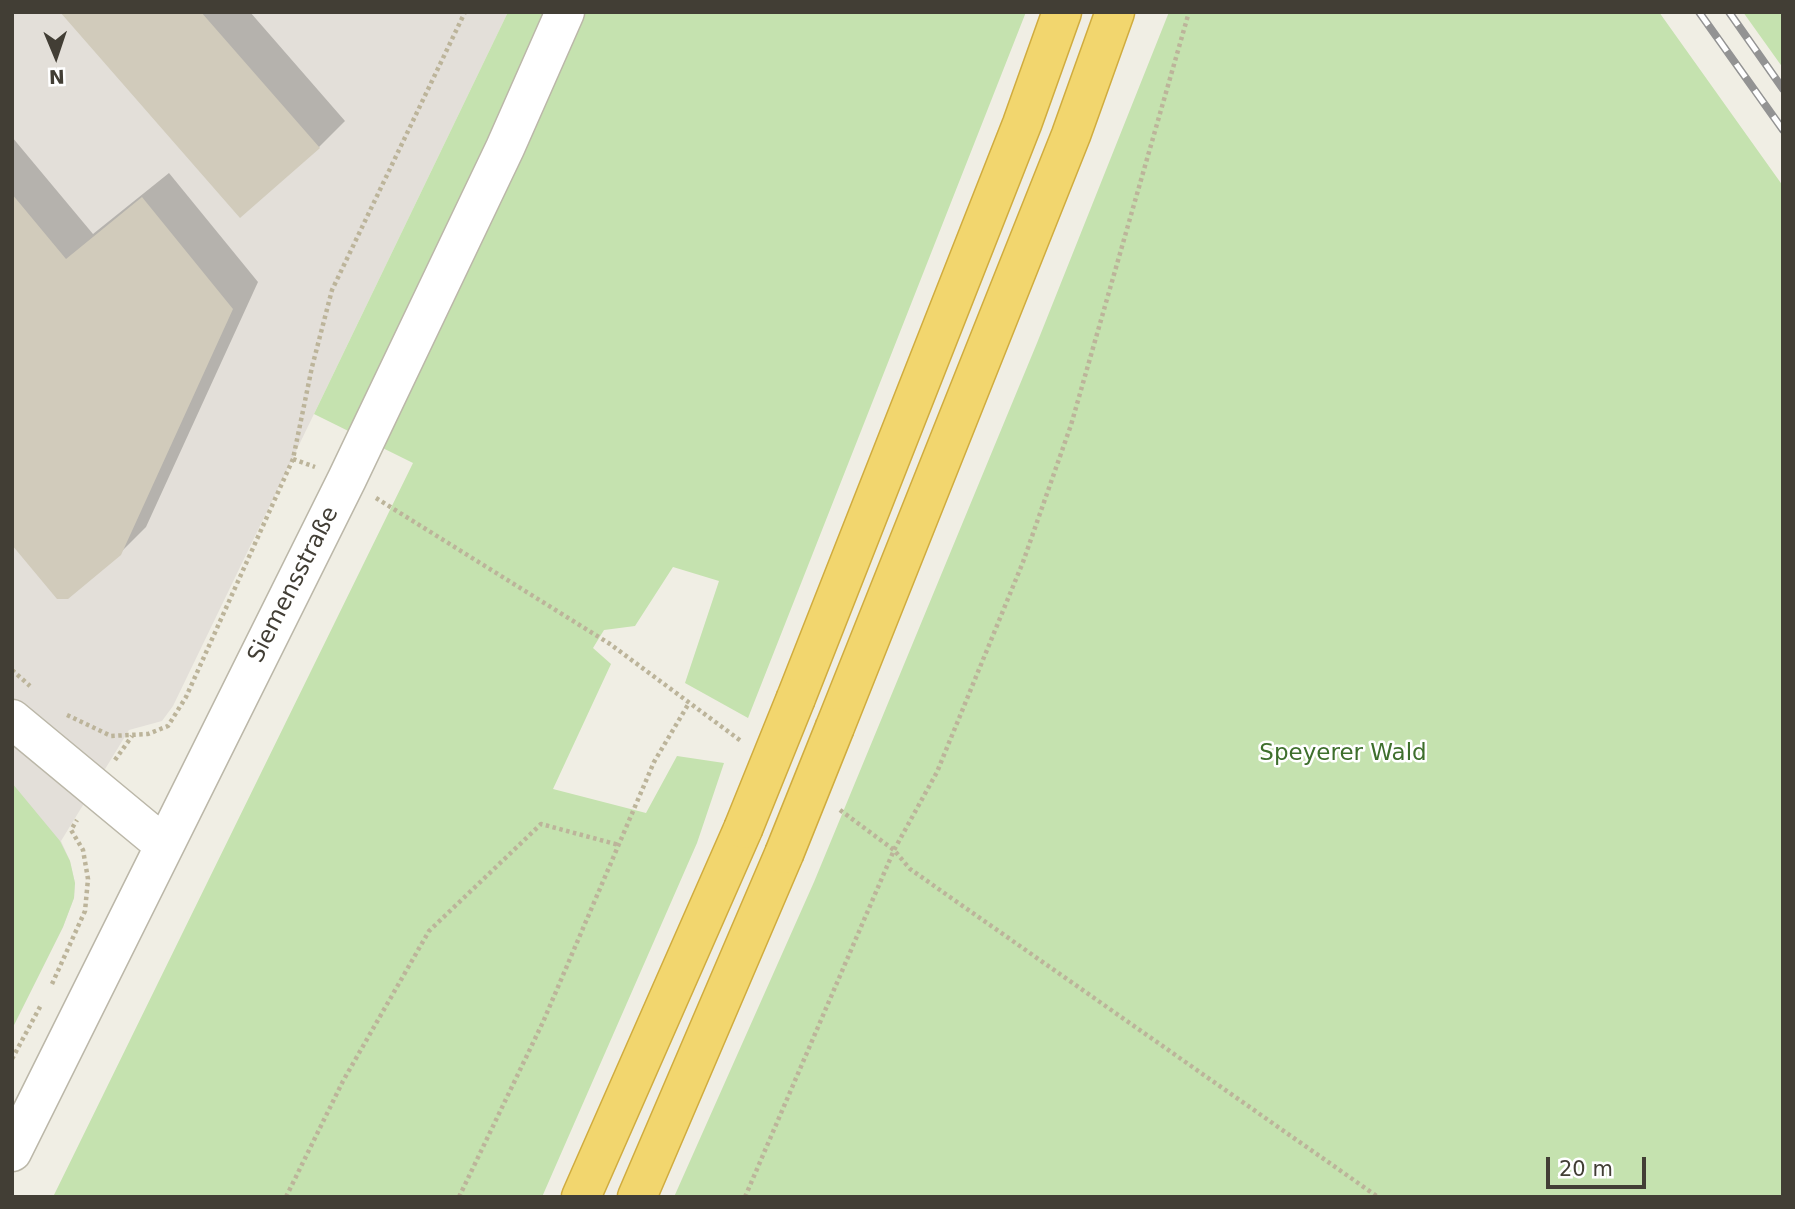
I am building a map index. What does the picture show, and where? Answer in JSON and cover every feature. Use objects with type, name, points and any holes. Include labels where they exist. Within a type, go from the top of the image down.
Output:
[{"type":"highway","points":[[581,1197],[743,829],[1023,124],[1062,12]]},
{"type":"highway","points":[[637,1197],[784,855],[1071,135],[1115,12]]},
{"type":"street","name":"Siemensstraße","points":[[12,1152],[347,479],[505,148],[565,12]]},
{"type":"street","points":[[12,719],[164,845]]},
{"type":"path","points":[[57,708],[111,736],[132,736],[148,734],[168,726],[186,697],[293,459],[312,367],[332,290],[465,12]]},
{"type":"path","points":[[745,1197],[894,850],[937,772],[1023,562],[1071,425],[1189,12]]},
{"type":"path","points":[[347,479],[610,644],[689,703],[654,762],[543,1022],[459,1197]]},
{"type":"path","points":[[12,670],[40,694]]},
{"type":"path","points":[[49,990],[85,911],[88,879],[83,850],[71,830],[132,736]]},
{"type":"path","points":[[286,1197],[343,1081],[429,931],[541,824],[619,845]]},
{"type":"path","points":[[865,828],[894,850],[910,869],[1378,1197]]},
{"type":"path","points":[[12,1059],[43,1002]]},
{"type":"shaded area","points":[[12,12],[508,12],[173,706],[162,721],[129,730],[61,841],[70,861],[75,883],[74,898],[63,927],[12,1029]]},
{"type":"green space","points":[[508,12],[1026,12],[748,718],[685,683],[719,581],[673,567],[635,626],[604,630],[593,648],[611,664],[553,789],[646,813],[677,756],[724,763],[697,843],[542,1197],[53,1197],[413,463],[314,414]]},
{"type":"green space","name":"Speyerer Wald","points":[[1169,12],[1659,12],[1783,186],[1783,1197],[674,1197],[814,882],[1037,343]]},
{"type":"green space","points":[[1743,12],[1783,12],[1783,68]]},
{"type":"green space","points":[[12,783],[60,841],[70,861],[75,883],[74,898],[63,927],[12,1029]]},
{"type":"building","points":[[60,12],[201,12],[320,148],[240,218]]},
{"type":"building","points":[[12,194],[66,259],[142,197],[233,309],[121,555],[68,599],[57,599],[12,545]]},
{"type":"railway","points":[[1699,12],[1783,130]]},
{"type":"railway","points":[[1729,12],[1783,89]]}]
